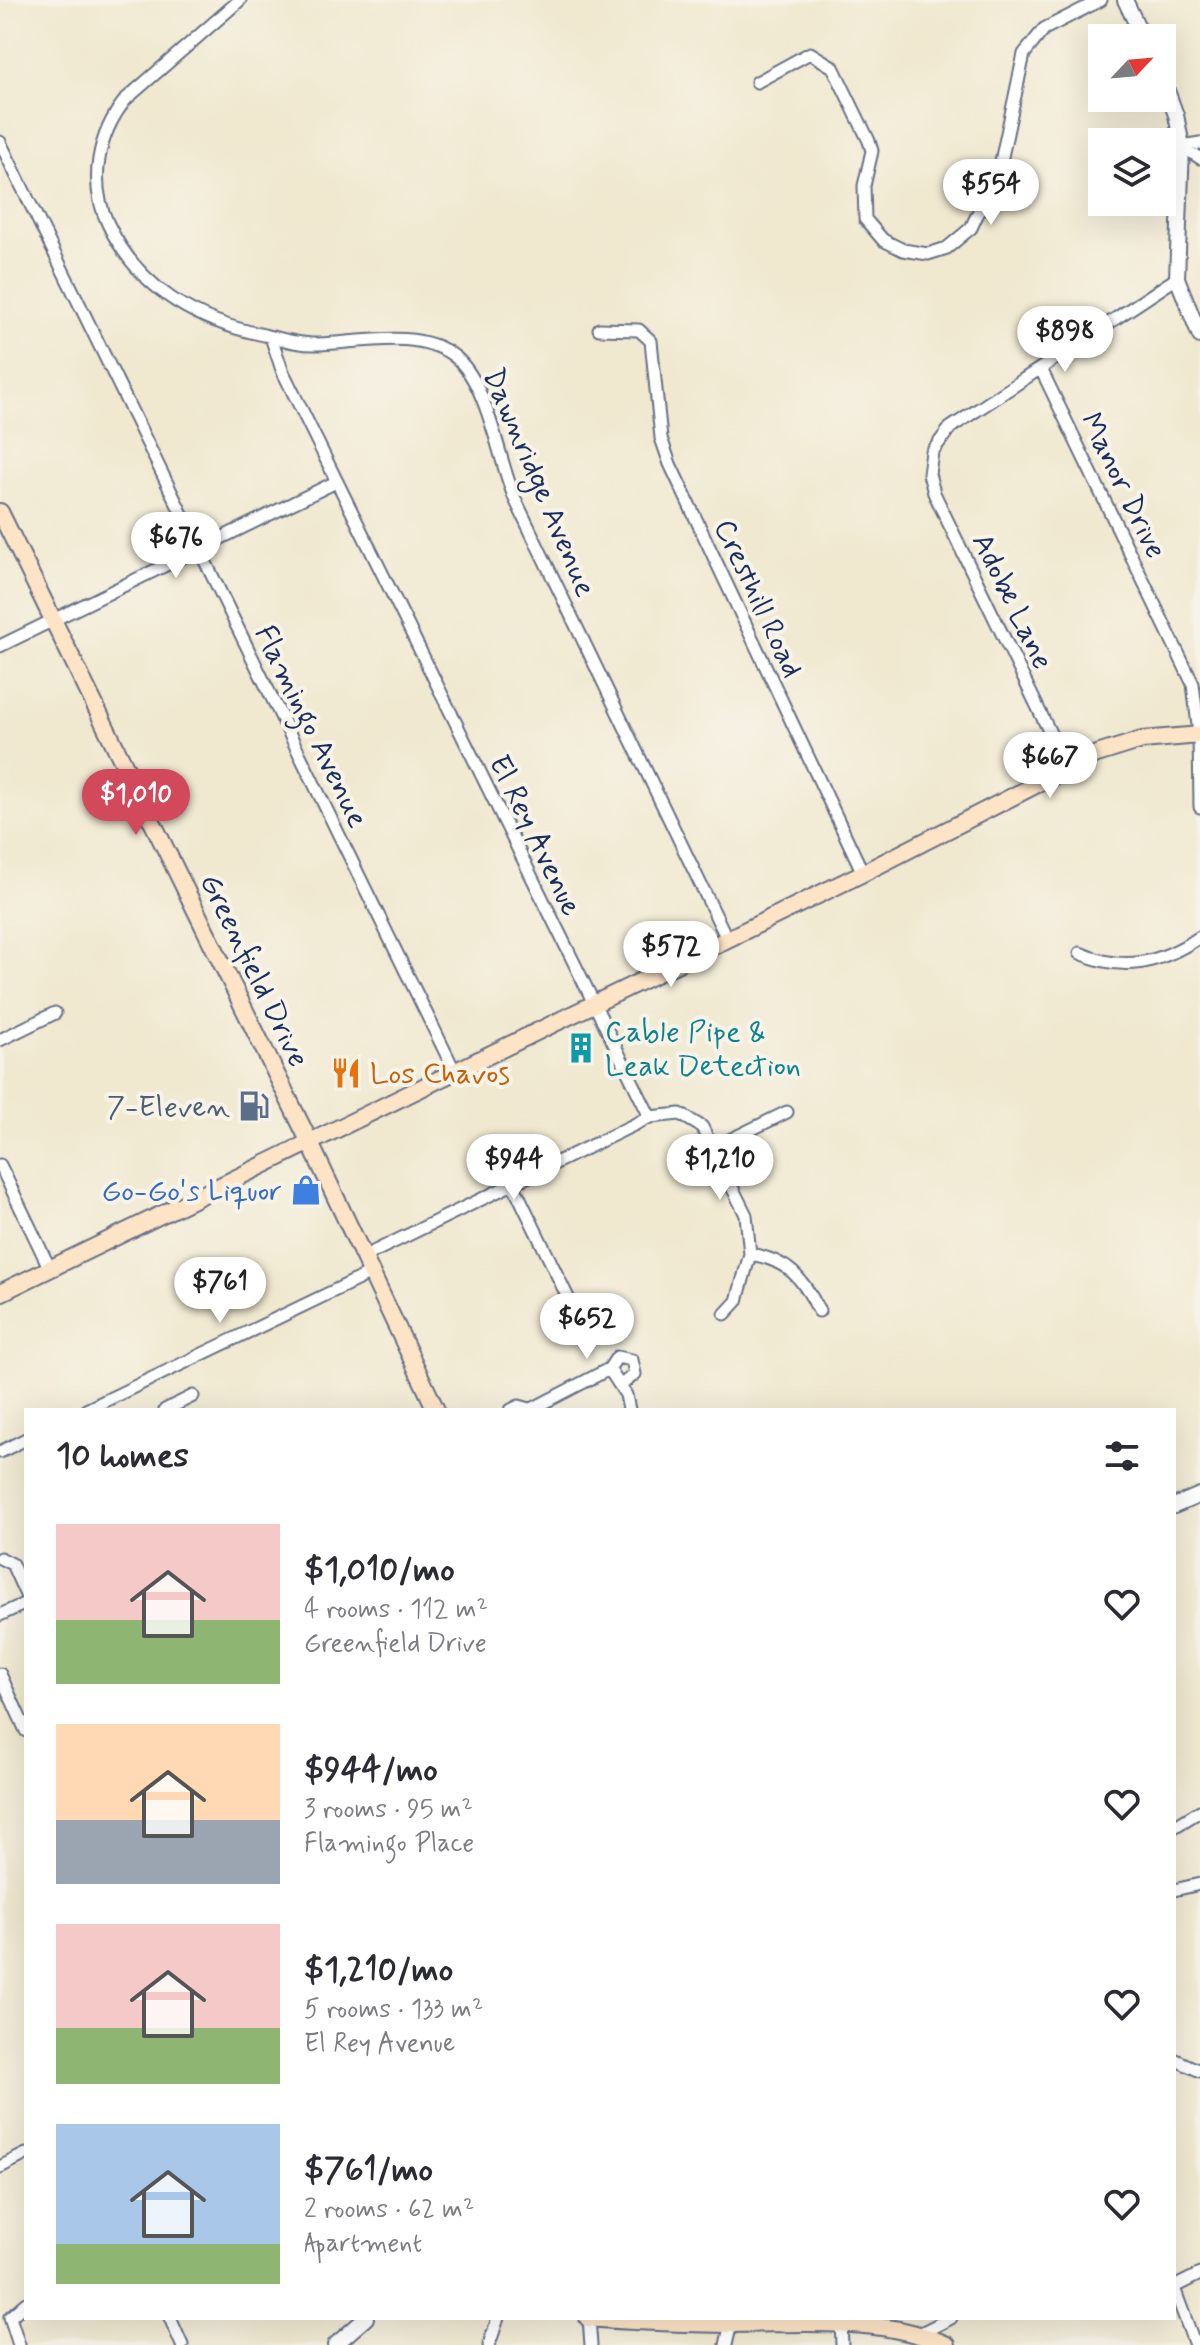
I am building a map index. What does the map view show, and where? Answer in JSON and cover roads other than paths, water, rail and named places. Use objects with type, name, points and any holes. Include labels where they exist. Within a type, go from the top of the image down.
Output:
[{"type":"main road","name":"Greenfield Drive","points":[[0,512],[310,1143],[430,1408]]},
{"type":"main road","points":[[0,1293],[863,873],[1067,768],[1123,744],[1200,734]]},
{"type":"main road","points":[[683,2320],[841,2322],[919,2334],[947,2345]]},
{"type":"street","name":"Dawnridge Avenue","points":[[240,0],[126,99],[113,115],[101,149],[97,189],[102,212],[118,244],[178,305],[209,321],[313,344],[415,340],[435,344],[454,355],[471,375],[490,418],[499,462],[515,499],[727,939]]},
{"type":"street","points":[[757,82],[810,53],[833,67],[872,151],[864,186],[865,219],[883,240],[903,250],[928,254],[947,248],[971,228],[1000,166],[1024,54],[1044,29],[1101,0]]},
{"type":"street","points":[[1125,0],[1136,24]]},
{"type":"street","points":[[1175,112],[1182,146],[1177,278],[1200,336]]},
{"type":"street","name":"Flamingo Avenue","points":[[0,142],[455,1072]]},
{"type":"street","points":[[1182,146],[1200,143]]},
{"type":"street","points":[[1182,146],[1200,158]]},
{"type":"street","points":[[1041,369],[1177,278]]},
{"type":"street","name":"Cresthill Road","points":[[599,329],[639,330],[654,350],[655,400],[661,438],[670,464],[863,873]]},
{"type":"street","name":"El Rey Avenue","points":[[271,337],[282,370],[336,482],[650,1117]]},
{"type":"street","name":"Adobe Lane","points":[[1041,369],[950,428],[932,452],[929,474],[934,493],[1067,768]]},
{"type":"street","name":"Manor Drive","points":[[1041,369],[1193,684],[1200,734],[1200,807]]},
{"type":"street","points":[[0,646],[336,482]]},
{"type":"street","points":[[1080,953],[1126,966],[1172,955],[1200,937]]},
{"type":"street","points":[[0,1040],[55,1013]]},
{"type":"street","points":[[363,1257],[650,1117],[670,1112],[696,1121],[746,1215],[750,1254],[737,1301],[725,1314]]},
{"type":"street","points":[[713,1148],[787,1112]]},
{"type":"street","points":[[0,1165],[50,1269]]},
{"type":"street","points":[[513,1184],[573,1308]]},
{"type":"street","points":[[750,1254],[787,1265],[804,1281],[819,1311]]},
{"type":"street","points":[[90,1408],[371,1273]]},
{"type":"street","points":[[534,1408],[609,1369],[617,1357],[632,1360],[635,1374],[621,1385]]},
{"type":"street","points":[[609,1369],[621,1385],[628,1408]]},
{"type":"street","points":[[169,1408],[193,1396]]},
{"type":"street","points":[[0,1452],[24,1440]]},
{"type":"street","points":[[1176,1505],[1200,1495]]},
{"type":"street","points":[[0,1558],[12,1564],[24,1591]]},
{"type":"street","points":[[0,1615],[24,1604]]},
{"type":"street","points":[[0,1674],[24,1727]]},
{"type":"street","points":[[1176,1826],[1200,1811]]},
{"type":"street","points":[[1176,1890],[1200,1884]]},
{"type":"street","points":[[1176,2060],[1200,2071]]},
{"type":"street","points":[[0,2167],[24,2155]]},
{"type":"street","points":[[1176,2286],[1200,2274]]},
{"type":"street","points":[[1176,2293],[1195,2345]]},
{"type":"street","points":[[19,2345],[10,2317],[24,2305]]},
{"type":"street","points":[[171,2320],[182,2345]]},
{"type":"street","points":[[335,2345],[364,2320]]},
{"type":"street","points":[[489,2345],[497,2320]]},
{"type":"street","points":[[588,2320],[591,2345]]},
{"type":"street","points":[[919,2334],[947,2320]]},
{"type":"street","points":[[726,2345],[731,2321]]},
{"type":"street","points":[[841,2322],[842,2345]]},
{"type":"place","name":"Cable Pipe & Leak Detection","points":[[581,1048]]},
{"type":"place","name":"Los Chavos","points":[[346,1073]]},
{"type":"place","name":"7-Eleven","points":[[254,1106]]},
{"type":"place","name":"Go-Go's Liquor","points":[[306,1190]]}]
